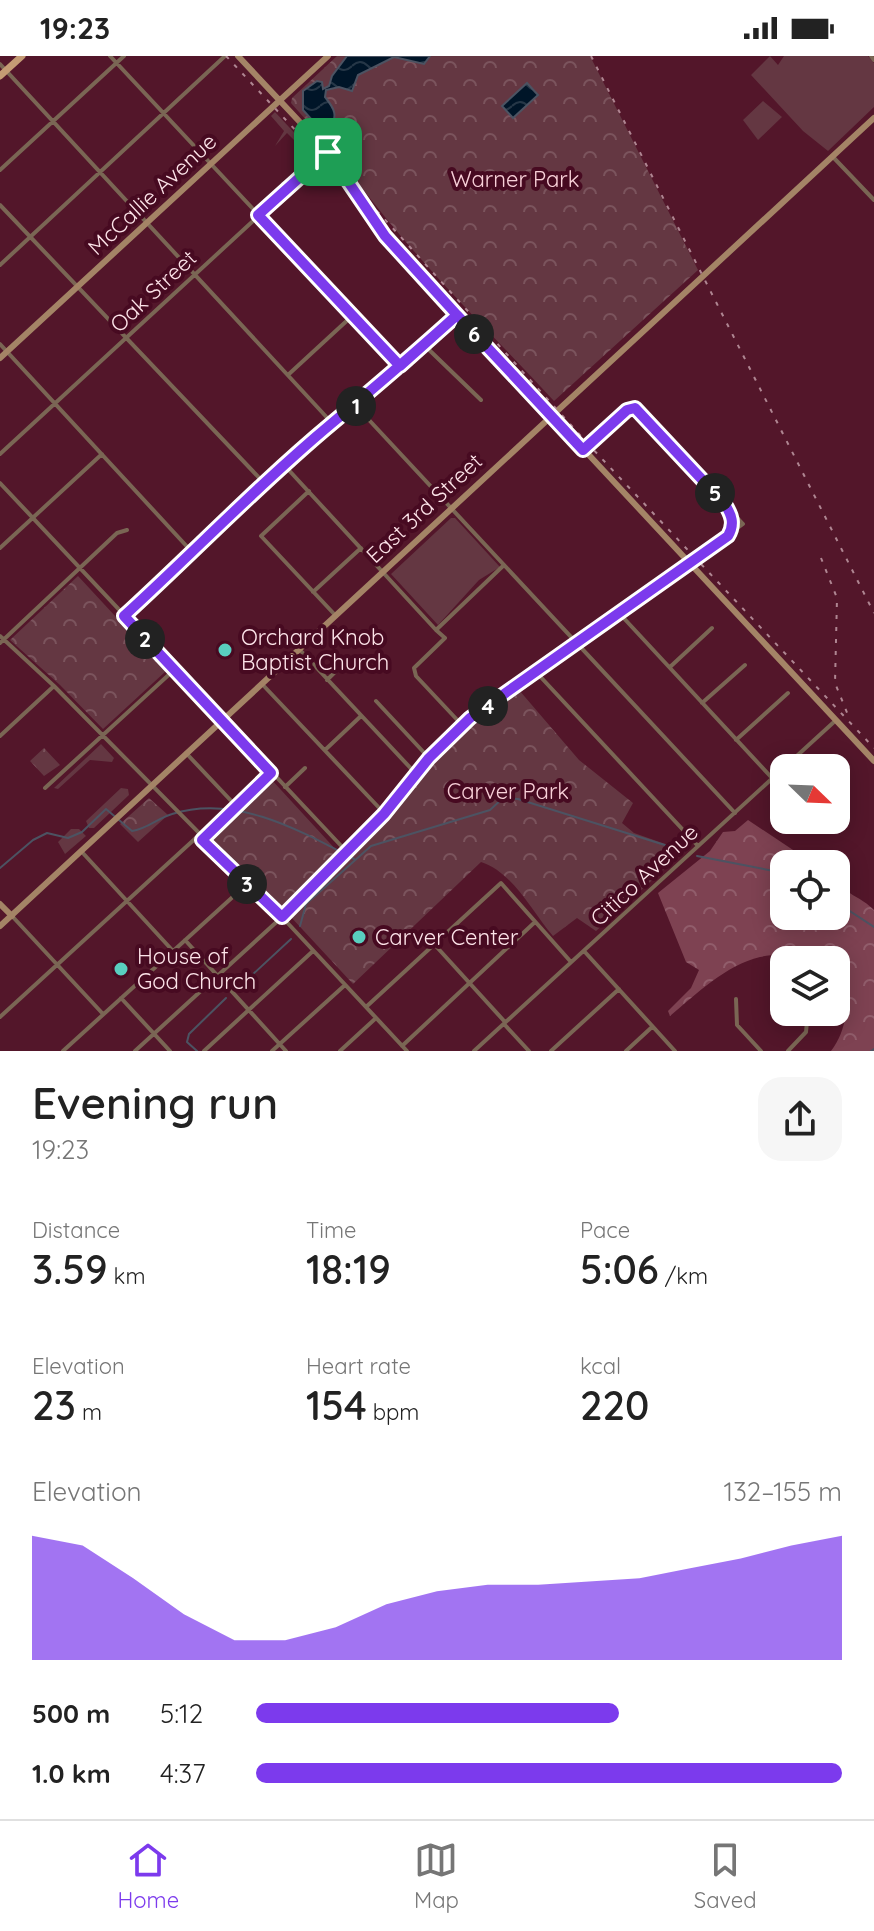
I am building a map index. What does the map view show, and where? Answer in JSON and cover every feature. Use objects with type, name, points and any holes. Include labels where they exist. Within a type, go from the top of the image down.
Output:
[{"type":"main road","points":[[2,70],[22,56]]},
{"type":"main road","points":[[238,56],[328,152],[385,236],[874,761]]},
{"type":"main road","name":"McCallie Avenue","points":[[0,358],[328,56]]},
{"type":"main road","name":"East 3rd Street","points":[[0,926],[874,118]]},
{"type":"main road","points":[[0,904],[12,916]]},
{"type":"street","points":[[110,56],[400,366]]},
{"type":"street","points":[[0,170],[124,56]]},
{"type":"street","points":[[0,265],[225,56]]},
{"type":"street","points":[[2,70],[148,222],[332,423]]},
{"type":"street","name":"Oak Street","points":[[0,454],[328,152]]},
{"type":"street","points":[[833,157],[874,200]]},
{"type":"street","points":[[0,205],[265,484]]},
{"type":"street","points":[[124,616],[332,423],[356,406],[457,315]]},
{"type":"street","points":[[288,374],[352,316]]},
{"type":"street","points":[[0,344],[192,552]]},
{"type":"street","points":[[424,345],[481,400]]},
{"type":"street","points":[[356,406],[735,813]]},
{"type":"street","points":[[135,1051],[282,917],[384,814],[429,758],[462,725],[743,524],[635,408],[627,410],[583,450]]},
{"type":"street","points":[[0,548],[102,454]]},
{"type":"street","points":[[285,466],[445,638],[416,664],[414,672],[462,725]]},
{"type":"street","points":[[0,483],[346,851]]},
{"type":"street","points":[[309,491],[261,536],[336,616]]},
{"type":"street","points":[[724,503],[732,521],[728,536]]},
{"type":"street","points":[[127,530],[117,533],[1,640],[54,686],[200,838],[282,917],[405,1050],[470,982],[535,922]]},
{"type":"street","points":[[313,592],[361,548]]},
{"type":"street","points":[[436,630],[504,565]]},
{"type":"street","points":[[619,613],[770,776]]},
{"type":"street","points":[[669,667],[712,628]]},
{"type":"street","points":[[300,650],[417,775]]},
{"type":"street","points":[[327,680],[343,664]]},
{"type":"street","points":[[702,703],[745,665]]},
{"type":"street","points":[[45,788],[174,670]]},
{"type":"street","points":[[536,672],[698,847]]},
{"type":"street","points":[[262,684],[384,814]]},
{"type":"street","points":[[0,736],[54,686]]},
{"type":"street","points":[[736,740],[788,693]]},
{"type":"street","points":[[376,701],[429,758]]},
{"type":"street","points":[[324,750],[361,716]]},
{"type":"street","name":"Citico Avenue","points":[[799,754],[835,721]]},
{"type":"street","points":[[186,753],[236,806]]},
{"type":"street","points":[[285,787],[305,768]]},
{"type":"street","points":[[0,1017],[271,773]]},
{"type":"street","name":"Citico Avenue","points":[[474,1051],[770,780]]},
{"type":"street","points":[[81,851],[173,951]]},
{"type":"street","points":[[366,1007],[501,883],[523,904],[571,962]]},
{"type":"street","points":[[63,1051],[247,884]]},
{"type":"street","points":[[12,916],[103,1014]]},
{"type":"street","points":[[185,940],[286,1051]]},
{"type":"street","points":[[434,944],[529,1051]]},
{"type":"street","points":[[204,1051],[313,951]]},
{"type":"street","points":[[584,951],[675,1051]]},
{"type":"street","points":[[272,1051],[345,985]]},
{"type":"street","points":[[551,1051],[619,989]]},
{"type":"street","points":[[121,998],[170,1051]]},
{"type":"street","points":[[736,999],[737,1025],[761,1051]]},
{"type":"street","points":[[340,1051],[376,1018]]},
{"type":"street","points":[[788,1051],[806,1032],[807,1026]]},
{"type":"street","points":[[626,1051],[652,1027]]},
{"type":"green space","name":"Warner Park","points":[[337,56],[590,56],[698,270],[554,401],[420,258],[291,103],[292,98]]},
{"type":"green space","points":[[770,56],[778,65],[784,56],[868,56],[874,63],[874,107],[828,151],[803,131],[751,75]]},
{"type":"green space","points":[[763,101],[782,117],[758,140],[743,120]]},
{"type":"green space","points":[[275,112],[316,156],[283,187],[281,182],[288,180],[311,157],[287,133],[275,146],[284,131],[271,116]]},
{"type":"green space","points":[[451,518],[455,518],[500,567],[479,580],[438,625],[391,574]]},
{"type":"green space","points":[[78,576],[166,671],[103,729],[10,640]]},
{"type":"green space","name":"Carver Park","points":[[519,690],[579,760],[633,803],[622,823],[634,833],[682,850],[681,854],[596,931],[577,918],[553,936],[512,883],[503,874],[481,862],[353,984],[290,916],[383,825],[414,788],[419,776],[463,730]]},
{"type":"green space","points":[[101,744],[114,758],[112,762],[90,760],[58,789],[54,788]]},
{"type":"green space","points":[[44,748],[60,765],[44,776],[30,761]]},
{"type":"green space","points":[[270,778],[338,852],[282,911],[208,838]]},
{"type":"green space","points":[[121,788],[128,789],[129,795],[94,828],[89,828],[86,821]]},
{"type":"green space","points":[[149,798],[168,815],[138,842],[120,824]]},
{"type":"green space","points":[[748,820],[793,850],[770,850],[770,930],[850,930],[850,893],[874,910],[874,1051],[831,1051],[843,1026],[850,1026],[850,946],[770,946],[770,956],[735,966],[670,1016],[668,1011],[691,988],[699,970],[686,962],[658,893],[710,851],[723,832],[735,831]]},
{"type":"green space","points":[[71,829],[79,829],[86,836],[65,854],[58,842]]},
{"type":"water","points":[[347,56],[430,56],[424,64],[394,57],[358,75],[352,91],[339,87],[326,90],[325,97],[335,116],[329,129],[322,131],[303,110],[303,91],[317,81],[322,82],[323,89],[329,86],[332,76]]},
{"type":"water","points":[[527,83],[538,95],[513,118],[502,106]]},
{"type":"waterway","points":[[300,926],[306,904],[371,846],[490,810],[503,798],[518,799],[684,851]]},
{"type":"waterway","points":[[0,868],[33,840],[47,833],[68,838],[82,832],[106,809],[132,831],[172,814],[196,809],[243,812],[289,827],[354,859]]},
{"type":"waterway","points":[[697,856],[770,870]]},
{"type":"waterway","points":[[850,911],[874,927]]},
{"type":"waterway","points":[[237,989],[291,939]]},
{"type":"waterway","points":[[197,1051],[187,1042],[189,1034],[226,998]]},
{"type":"railway","points":[[226,56],[344,182],[380,214],[589,445],[874,748]]},
{"type":"railway","points":[[591,56],[874,613]]},
{"type":"railway","points":[[821,558],[837,598],[835,683],[848,715]]},
{"type":"place","name":"Orchard Knob Baptist Church","points":[[225,650]]},
{"type":"place","name":"Carver Center","points":[[359,937]]},
{"type":"place","name":"House of God Church","points":[[121,969]]},
{"type":"route","points":[[328,152],[258,215],[400,366],[457,315],[583,450],[627,410],[635,408],[724,503],[731,515],[732,528],[728,536],[449,736],[384,814],[282,917],[202,840],[271,773],[124,616],[332,423],[359,403],[457,315],[385,236],[328,152]]}]
